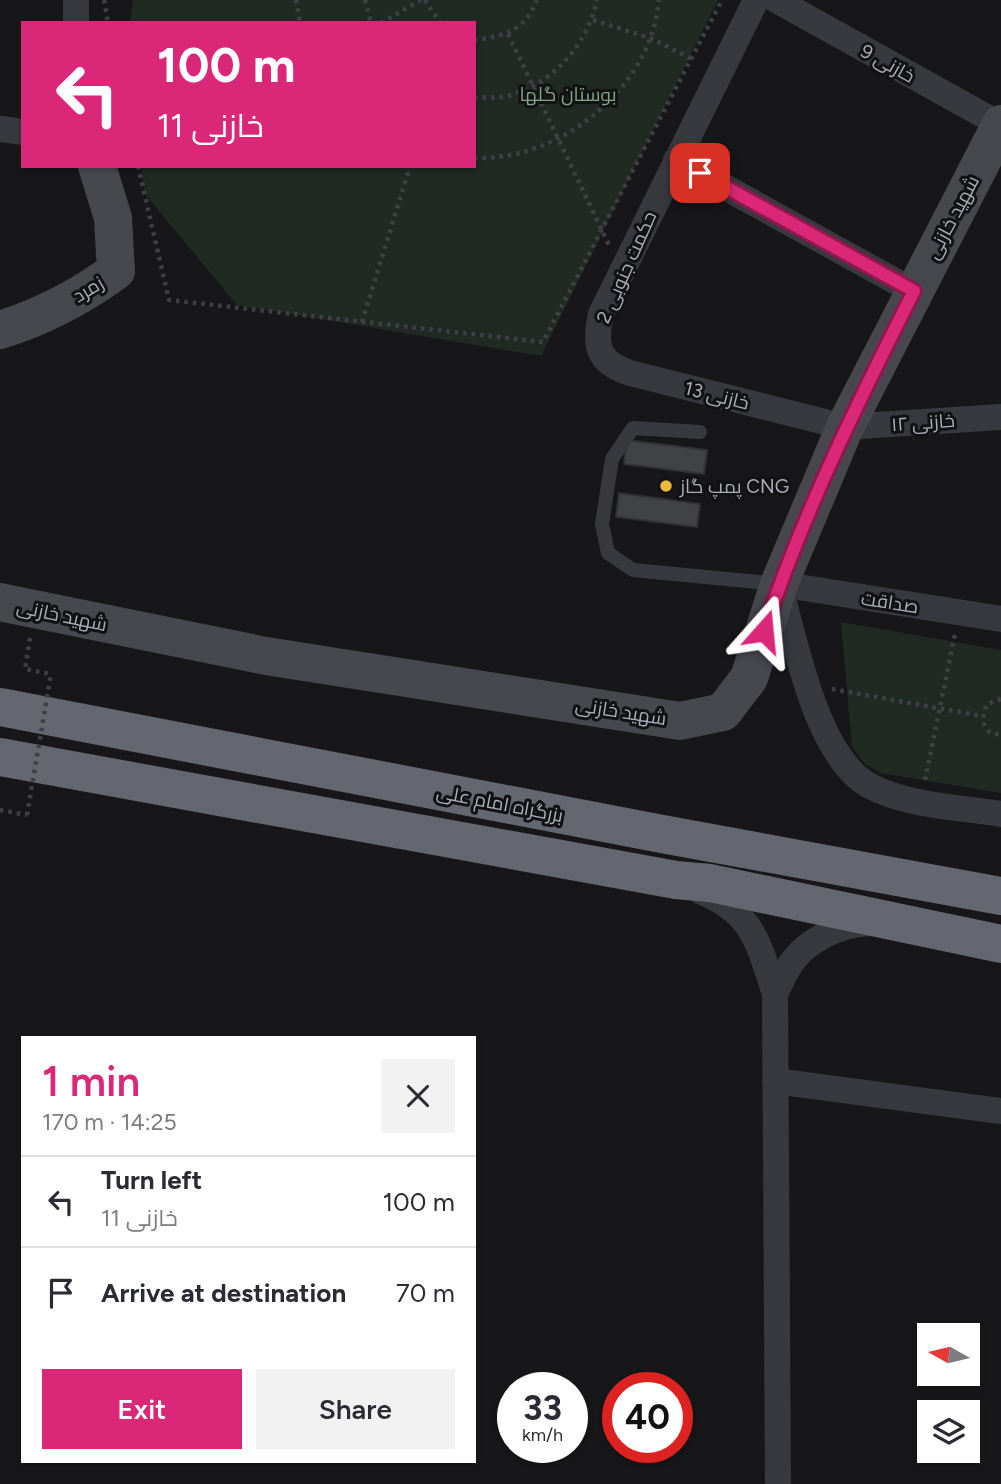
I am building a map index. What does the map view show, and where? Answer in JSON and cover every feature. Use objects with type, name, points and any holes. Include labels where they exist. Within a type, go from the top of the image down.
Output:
[{"type":"highway","name":"بزرگراه امام علی","points":[[0,708],[1001,896]]},
{"type":"highway","points":[[0,757],[676,880],[710,883],[1001,944]]},
{"type":"street","points":[[76,0],[76,21]]},
{"type":"street","name":"حکمت جنوبی 2","points":[[598,349],[597,333],[601,314],[756,0]]},
{"type":"street","name":"خازنی 9","points":[[776,0],[1001,125]]},
{"type":"street","name":"شهید خازنی","points":[[0,602],[265,656],[680,720],[723,712],[749,678],[779,584],[845,427],[1001,125]]},
{"type":"street","points":[[0,129],[21,132]]},
{"type":"street","points":[[677,160],[914,291]]},
{"type":"street","name":"زمرد","points":[[0,330],[29,321],[90,290],[116,271],[113,218],[98,168]]},
{"type":"street","name":"خازنی 13","points":[[598,349],[604,359],[616,368],[630,373],[845,427]]},
{"type":"street","name":"خازنی ۱۲","points":[[845,427],[1001,417]]},
{"type":"street","points":[[779,584],[807,684],[828,740],[846,765],[868,785],[892,794],[1001,814]]},
{"type":"street","name":"صداقت","points":[[779,584],[1001,619]]},
{"type":"street","points":[[676,880],[724,901],[744,920],[757,941],[775,994],[778,1484]]},
{"type":"street","points":[[775,994],[792,962],[818,938],[852,924],[887,922]]},
{"type":"street","points":[[775,1081],[1001,1111]]},
{"type":"lane","points":[[700,432],[633,428],[612,459],[602,524],[608,553],[633,570],[779,584]]},
{"type":"path","points":[[104,0],[108,21]]},
{"type":"path","points":[[296,0],[300,21]]},
{"type":"path","points":[[365,0],[370,21]]},
{"type":"path","points":[[385,21],[423,0],[439,21]]},
{"type":"path","points":[[476,40],[508,34],[530,16],[537,0]]},
{"type":"path","points":[[476,97],[502,97],[533,86],[569,59],[593,20],[597,0]]},
{"type":"path","points":[[476,158],[524,153],[559,139],[597,114],[629,79],[650,38],[659,0]]},
{"type":"path","points":[[138,168],[169,300],[543,342],[722,0]]},
{"type":"path","points":[[593,20],[650,38],[720,73]]},
{"type":"path","points":[[508,34],[621,272]]},
{"type":"path","points":[[362,321],[409,168]]},
{"type":"path","points":[[920,801],[959,612]]},
{"type":"path","points":[[0,810],[27,814],[51,674],[25,669]]},
{"type":"path","points":[[807,684],[982,716]]},
{"type":"path","points":[[1001,699],[987,704],[982,716],[985,728],[995,735],[1001,734]]},
{"type":"green space","name":"بوستان گلها","points":[[133,0],[718,0],[541,356],[237,305],[144,193],[142,168],[476,168],[476,21],[130,21]]},
{"type":"green space","points":[[841,622],[1001,650],[1001,793],[881,773],[865,764],[852,747]]},
{"type":"building","points":[[627,440],[707,450],[704,474],[624,464]]},
{"type":"building","points":[[619,493],[700,504],[697,527],[616,517]]},
{"type":"place","name":"پمپ گاز CNG","points":[[666,486]]},
{"type":"route","points":[[700,173],[914,291],[845,427],[779,584],[764,631]]}]
